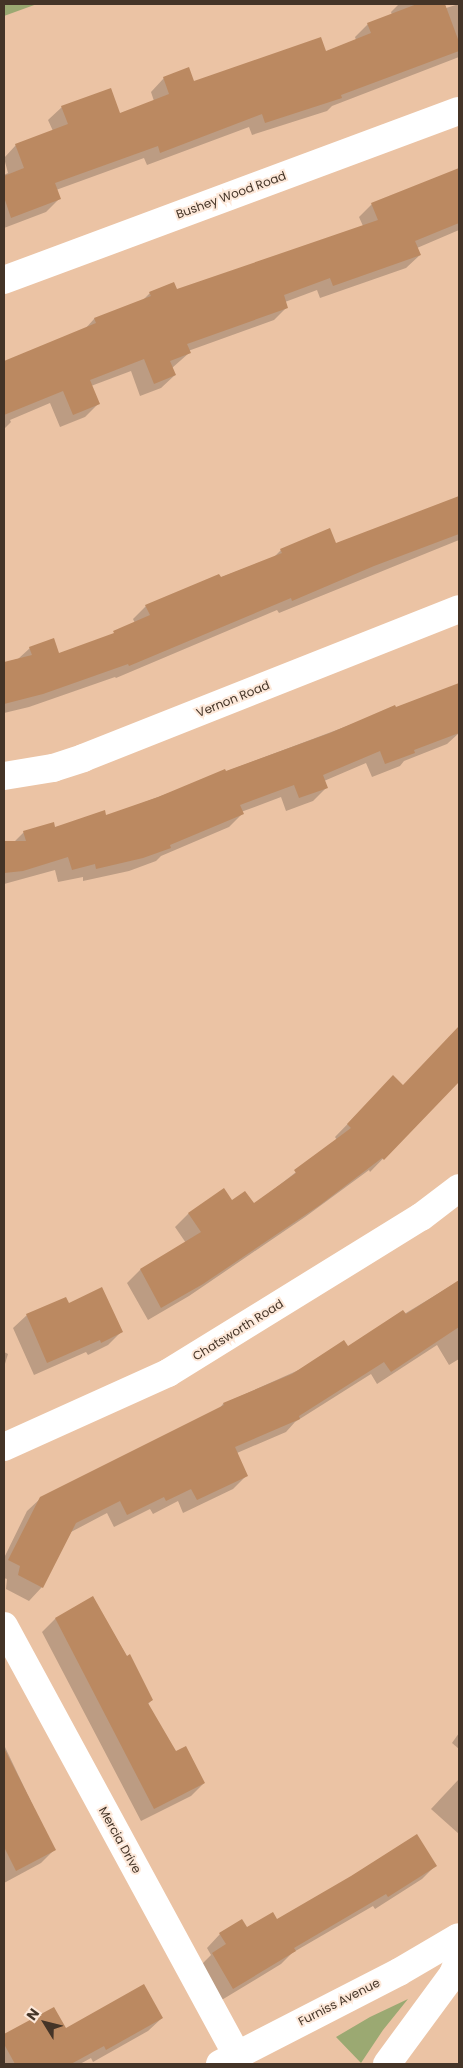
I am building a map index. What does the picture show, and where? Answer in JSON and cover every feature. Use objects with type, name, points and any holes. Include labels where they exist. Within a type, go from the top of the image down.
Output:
[{"type":"street","name":"Bushey Wood Road","points":[[4,280],[459,111]]},
{"type":"street","name":"Vernon Road","points":[[4,776],[53,768],[83,758],[459,609]]},
{"type":"street","name":"Chatsworth Road","points":[[4,1447],[168,1372],[421,1217],[459,1188]]},
{"type":"street","name":"Mercia Drive","points":[[4,1626],[228,2059]]},
{"type":"street","name":"Furniss Avenue","points":[[228,2059],[399,1972],[458,1937]]},
{"type":"street","points":[[387,2064],[453,1974],[459,1959],[458,1937]]},
{"type":"green space","points":[[4,4],[37,4],[4,16]]},
{"type":"green space","points":[[408,1999],[383,2030],[361,2063],[336,2037],[370,2017]]},
{"type":"building","points":[[417,4],[445,4],[459,42],[459,51],[341,95],[342,98],[265,123],[262,114],[160,153],[158,146],[55,183],[61,199],[11,218],[4,197],[4,176],[24,168],[15,144],[68,124],[61,106],[111,88],[120,113],[169,94],[163,77],[189,67],[194,81],[321,37],[326,51],[371,33],[367,23]]},
{"type":"building","points":[[459,168],[459,223],[415,241],[421,255],[333,286],[330,278],[284,295],[288,308],[187,344],[191,353],[170,361],[176,375],[154,384],[144,359],[90,380],[100,404],[73,415],[63,391],[4,415],[4,361],[96,323],[94,318],[151,296],[149,292],[174,282],[177,289],[378,220],[371,203]]},
{"type":"building","points":[[459,496],[459,534],[374,566],[292,601],[291,598],[129,666],[128,664],[43,694],[4,704],[4,662],[32,655],[29,647],[54,638],[59,653],[114,633],[113,631],[150,615],[145,605],[219,574],[221,577],[282,553],[280,549],[330,528],[336,543]]},
{"type":"building","points":[[459,683],[459,733],[414,750],[415,753],[385,764],[380,751],[323,775],[328,788],[299,798],[294,785],[240,805],[244,814],[170,845],[171,848],[143,858],[96,869],[95,864],[72,870],[68,857],[23,871],[4,873],[4,841],[26,841],[23,831],[54,822],[55,827],[105,810],[106,815],[158,797],[225,769],[226,771],[330,733],[395,705],[396,707]]},
{"type":"building","points":[[459,1026],[459,1082],[384,1160],[382,1158],[320,1205],[203,1284],[161,1308],[140,1269],[201,1232],[188,1213],[224,1188],[232,1200],[245,1191],[254,1203],[296,1173],[294,1170],[351,1128],[347,1124],[393,1075],[403,1085]]},
{"type":"building","points":[[459,1280],[459,1327],[391,1372],[384,1362],[299,1416],[300,1419],[235,1447],[248,1476],[197,1500],[191,1489],[166,1501],[164,1497],[127,1515],[120,1501],[76,1523],[43,1588],[18,1575],[20,1566],[8,1560],[40,1497],[224,1405],[223,1403],[292,1374],[344,1340],[348,1346],[403,1310],[406,1314]]},
{"type":"building","points":[[102,1287],[123,1332],[101,1343],[100,1340],[47,1363],[26,1314],[66,1297],[69,1303]]},
{"type":"building","points":[[93,1596],[127,1656],[130,1654],[153,1700],[148,1703],[176,1751],[186,1746],[205,1783],[154,1809],[55,1618]]},
{"type":"building","points":[[4,1748],[56,1850],[16,1871],[4,1847]]},
{"type":"building","points":[[417,1834],[437,1866],[388,1897],[386,1894],[294,1948],[296,1951],[233,1989],[212,1953],[226,1944],[219,1933],[242,1919],[247,1927],[273,1912],[277,1919],[351,1876]]},
{"type":"building","points":[[144,1984],[163,2018],[106,2050],[104,2046],[71,2064],[15,2064],[4,2044],[4,2034],[54,2007],[66,2028]]}]
